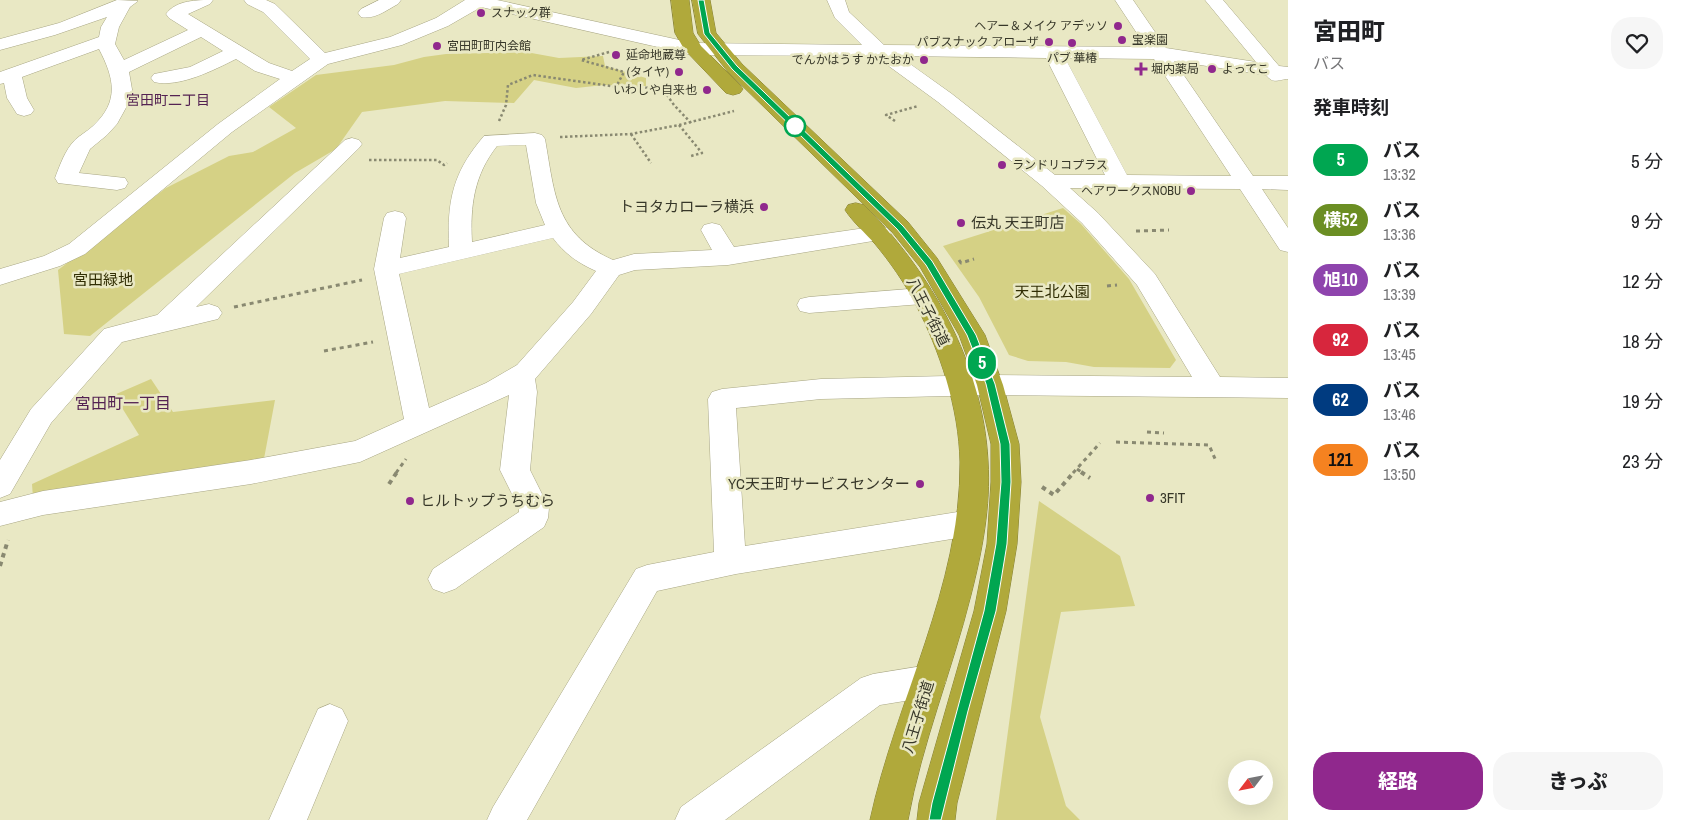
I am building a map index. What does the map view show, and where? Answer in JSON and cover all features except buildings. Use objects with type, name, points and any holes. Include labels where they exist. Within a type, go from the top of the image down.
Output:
[{"type":"highway","name":"八王子街道","points":[[680,0],[684,33],[693,49],[879,233],[902,262],[922,296],[945,343],[975,385],[1005,444],[1006,482],[1002,544],[990,611],[938,803],[936,820]]},
{"type":"highway","name":"八王子街道","points":[[701,0],[707,34],[735,68],[900,228],[930,263],[972,335],[975,385],[966,410],[974,461],[970,523],[950,612],[908,746],[889,820]]},
{"type":"street","points":[[204,0],[175,14],[262,67],[294,78]]},
{"type":"street","points":[[253,0],[269,8],[321,60]]},
{"type":"street","points":[[367,13],[392,0]]},
{"type":"street","points":[[0,277],[52,261],[77,249],[146,186],[321,60],[396,41],[442,22],[477,0],[693,49],[1159,52],[1280,72]]},
{"type":"street","points":[[836,0],[841,14],[877,49],[945,98],[1050,181],[1090,218],[1146,280],[1212,387]]},
{"type":"street","points":[[1124,0],[1288,245]]},
{"type":"street","points":[[1214,0],[1280,72],[1288,91]]},
{"type":"street","points":[[117,183],[66,178],[74,156],[82,145],[100,131],[110,120],[123,96],[119,69],[106,44],[110,27],[127,2]]},
{"type":"street","points":[[4,41],[105,12],[127,2]]},
{"type":"street","points":[[119,69],[202,30]]},
{"type":"street","points":[[24,110],[6,76],[107,40]]},
{"type":"street","points":[[161,78],[195,72],[237,51]]},
{"type":"street","points":[[1052,51],[1119,181]]},
{"type":"street","points":[[461,252],[461,192],[478,155],[491,140],[535,139],[546,202],[557,230],[582,255],[611,269]]},
{"type":"street","points":[[165,322],[343,152]]},
{"type":"street","points":[[1050,181],[1288,183]]},
{"type":"street","points":[[395,218],[386,268],[419,424]]},
{"type":"street","points":[[386,268],[557,230]]},
{"type":"street","points":[[712,230],[728,256]]},
{"type":"street","points":[[0,514],[42,503],[251,472],[360,451],[496,390],[526,372],[582,308],[611,269],[634,262],[728,256],[879,233]]},
{"type":"street","points":[[809,305],[922,296]]},
{"type":"street","points":[[0,486],[41,416],[112,335],[209,313]]},
{"type":"street","points":[[444,579],[533,518],[534,508],[515,470],[523,392],[522,374]]},
{"type":"street","points":[[730,562],[722,399],[821,389],[975,385],[1288,388]]},
{"type":"street","points":[[506,820],[647,579],[730,562],[942,526],[970,523]]},
{"type":"street","points":[[694,820],[873,690],[929,680]]},
{"type":"street","points":[[288,820],[330,721]]},
{"type":"path","points":[[600,55],[581,60],[624,72],[616,87],[618,87]]},
{"type":"path","points":[[343,152],[437,160],[444,164],[491,140],[506,104],[508,86],[533,75],[618,87],[662,88],[691,123]]},
{"type":"path","points":[[894,121],[886,115],[945,98]]},
{"type":"path","points":[[535,139],[631,134],[679,126],[737,110]]},
{"type":"path","points":[[679,126],[702,153],[691,156]]},
{"type":"path","points":[[631,134],[651,163]]},
{"type":"path","points":[[957,258],[961,262],[974,259]]},
{"type":"path","points":[[209,313],[350,282]]},
{"type":"path","points":[[324,351],[401,337]]},
{"type":"path","points":[[1147,432],[1164,433]]},
{"type":"path","points":[[1116,442],[1209,445],[1216,461]]},
{"type":"path","points":[[1042,487],[1054,495],[1100,443]]},
{"type":"path","points":[[1077,469],[1090,478]]},
{"type":"green space","name":"宮田緑地","points":[[526,52],[559,58],[603,56],[605,66],[646,78],[646,86],[604,85],[576,88],[534,80],[514,103],[445,101],[362,112],[336,149],[295,173],[90,336],[64,334],[58,270],[166,188],[229,156],[253,152],[296,128],[269,107],[316,75],[394,65],[424,57],[446,54]]},
{"type":"green space","name":"天王北公園","points":[[1063,208],[1081,224],[1129,279],[1176,360],[1170,368],[1094,367],[1066,362],[1028,361],[1009,355],[979,297],[943,246]]},
{"type":"green space","points":[[151,379],[173,412],[275,400],[263,464],[33,498],[32,484],[139,435],[114,395]]},
{"type":"green space","points":[[1039,501],[1120,556],[1135,606],[1061,612],[1040,717],[1066,806],[1080,820],[996,820]]},
{"type":"bus line","name":"5","points":[[701,0],[707,34],[735,68],[900,228],[930,263],[972,335],[998,411],[1005,444],[1006,482],[1002,544],[990,611],[938,803],[936,820]]},
{"type":"place","name":"スナック群","points":[[481,13]]},
{"type":"place","name":"ヘアー＆メイク アデッソ","points":[[1118,26]]},
{"type":"place","name":"宝楽園","points":[[1122,40]]},
{"type":"place","name":"パブスナック アローザ","points":[[1049,42]]},
{"type":"place","name":"パブ 華椿","points":[[1072,43]]},
{"type":"place","name":"宮田町町内会館","points":[[437,46]]},
{"type":"place","name":"延命地蔵尊","points":[[616,55]]},
{"type":"place","name":"でんかはうす かたおか","points":[[924,60]]},
{"type":"place","name":"堀内薬局","points":[[1141,69]]},
{"type":"place","name":"よってこ","points":[[1212,69]]},
{"type":"place","name":"(タイヤ)","points":[[679,72]]},
{"type":"place","name":"いわしや自来也","points":[[707,90]]},
{"type":"place","name":"ランドリコプラス","points":[[1002,165]]},
{"type":"place","name":"ヘアワークスNOBU","points":[[1191,191]]},
{"type":"place","name":"トヨタカローラ横浜","points":[[764,207]]},
{"type":"place","name":"伝丸 天王町店","points":[[961,223]]},
{"type":"place","name":"YC天王町サービスセンター","points":[[920,484]]},
{"type":"place","name":"3FIT","points":[[1150,498]]},
{"type":"place","name":"ヒルトップうちむら","points":[[410,501]]},
{"type":"district","name":"宮田町二丁目","points":[[168,100]]},
{"type":"district","name":"宮田町一丁目","points":[[123,403]]}]
